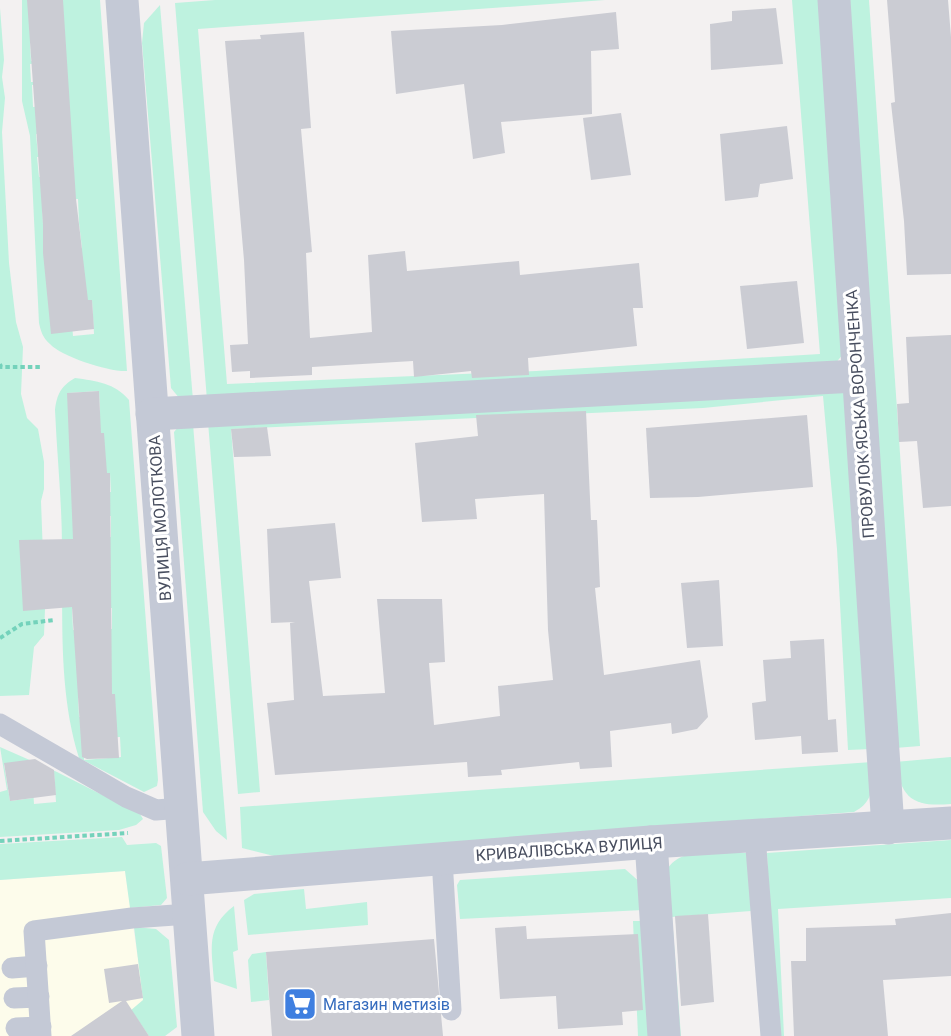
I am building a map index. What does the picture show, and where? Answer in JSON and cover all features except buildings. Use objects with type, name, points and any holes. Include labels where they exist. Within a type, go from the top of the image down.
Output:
[{"type":"street","name":"ВУЛИЦЯ МОЛОТКОВА","points":[[122,0],[197,1035]]},
{"type":"street","name":"ПРОВУЛОК ЯСЬКА ВОРОНЧЕНКА","points":[[834,0],[856,376],[888,828]]},
{"type":"street","points":[[153,414],[856,376]]},
{"type":"street","name":"КРИВАЛІВСЬКА ВУЛИЦЯ","points":[[187,879],[651,842],[951,823]]},
{"type":"street","points":[[651,842],[664,1036]]},
{"type":"lane","points":[[0,724],[126,797],[182,818]]},
{"type":"lane","points":[[755,836],[771,1036]]},
{"type":"lane","points":[[442,859],[451,1010]]},
{"type":"lane","points":[[16,1028],[41,1031],[34,930],[132,918],[189,914]]},
{"type":"lane","points":[[12,968],[37,966]]},
{"type":"lane","points":[[14,998],[39,996]]},
{"type":"path","points":[[0,364],[1,367],[42,367]]},
{"type":"path","points":[[0,639],[22,624],[54,620]]},
{"type":"path","points":[[0,841],[182,818]]},
{"type":"shaded area","points":[[125,871],[144,1000],[134,1014],[149,1036],[0,1036],[0,880]]},
{"type":"green space","points":[[22,0],[100,0],[127,371],[75,359],[56,349],[42,332],[39,323],[30,136],[22,101]],"holes":[[[62,42],[63,59],[31,61],[30,43]],[[66,62],[67,81],[31,82],[30,64]],[[66,82],[69,104],[33,107],[32,85]],[[36,134],[37,134],[72,152],[38,155]],[[73,156],[74,175],[39,177],[37,157]],[[78,199],[79,223],[43,225],[42,201]],[[79,223],[82,248],[47,252],[44,227]],[[92,300],[94,334],[73,336],[70,301]]]},
{"type":"green space","points":[[215,0],[605,0],[198,29],[227,384],[536,371],[820,354],[792,0],[821,0],[843,354],[835,364],[207,400],[175,3]]},
{"type":"green space","points":[[845,0],[869,0],[920,746],[895,748]]},
{"type":"green space","points":[[160,5],[193,400],[180,399],[171,388],[142,43],[144,23]]},
{"type":"green space","points":[[0,8],[4,60],[2,77],[5,98],[2,132],[9,263],[16,322],[23,347],[21,394],[27,418],[38,429],[44,462],[44,489],[41,501],[45,609],[44,635],[34,647],[29,695],[0,696]]},
{"type":"green space","points":[[75,378],[111,386],[129,400],[158,780],[157,786],[144,792],[79,758],[72,733],[63,654],[62,531],[55,410],[60,391]],"holes":[[[99,391],[100,411],[68,413],[68,393]],[[73,473],[110,473],[111,492],[73,493]],[[111,516],[111,537],[74,538],[73,517]],[[110,584],[111,607],[76,609],[112,608],[112,629],[73,630],[72,609],[74,609]],[[114,694],[116,715],[79,717],[78,696]],[[120,737],[121,757],[84,760],[83,739]]]},
{"type":"green space","points":[[838,387],[845,395],[871,749],[848,750],[837,549],[823,396],[703,408],[231,429],[260,792],[238,794],[208,422]]},
{"type":"green space","points":[[193,424],[227,840],[216,831],[203,812],[174,432],[180,425]]},
{"type":"green space","points":[[0,747],[57,772],[140,814],[143,819],[136,825],[119,830],[0,837],[0,792],[7,790]],"holes":[[[4,764],[33,798],[10,801]],[[54,772],[56,802],[34,804],[32,773]]]},
{"type":"green space","points":[[951,757],[951,804],[938,805],[919,802],[906,793],[895,762]]},
{"type":"green space","points":[[872,762],[872,784],[869,797],[861,808],[854,812],[274,856],[242,848],[240,807]]},
{"type":"green space","points":[[122,837],[127,845],[156,843],[161,846],[167,898],[161,905],[130,908],[125,871],[0,880],[0,844]]},
{"type":"green space","points":[[951,840],[951,898],[778,909],[784,1036],[776,1036],[767,853]]},
{"type":"green space","points":[[702,852],[747,853],[751,911],[672,917],[681,1036],[673,1036],[667,870],[673,862],[691,854]]},
{"type":"green space","points":[[625,869],[642,884],[643,910],[460,919],[457,885],[460,880]]},
{"type":"green space","points":[[304,889],[306,909],[367,902],[368,925],[248,935],[244,900],[254,894]]},
{"type":"green space","points":[[234,906],[238,950],[233,952],[237,989],[214,981],[212,949],[214,931],[218,922]]},
{"type":"green space","points":[[633,921],[644,921],[654,1036],[638,1036]]},
{"type":"green space","points":[[134,927],[156,929],[169,940],[177,1027],[165,1036],[149,1036],[134,1014],[117,1022],[143,1000]]},
{"type":"green space","points":[[266,952],[269,1000],[251,1002],[248,960],[252,954]]},
{"type":"place","name":"Магазин метизів","points":[[300,1004]]}]
